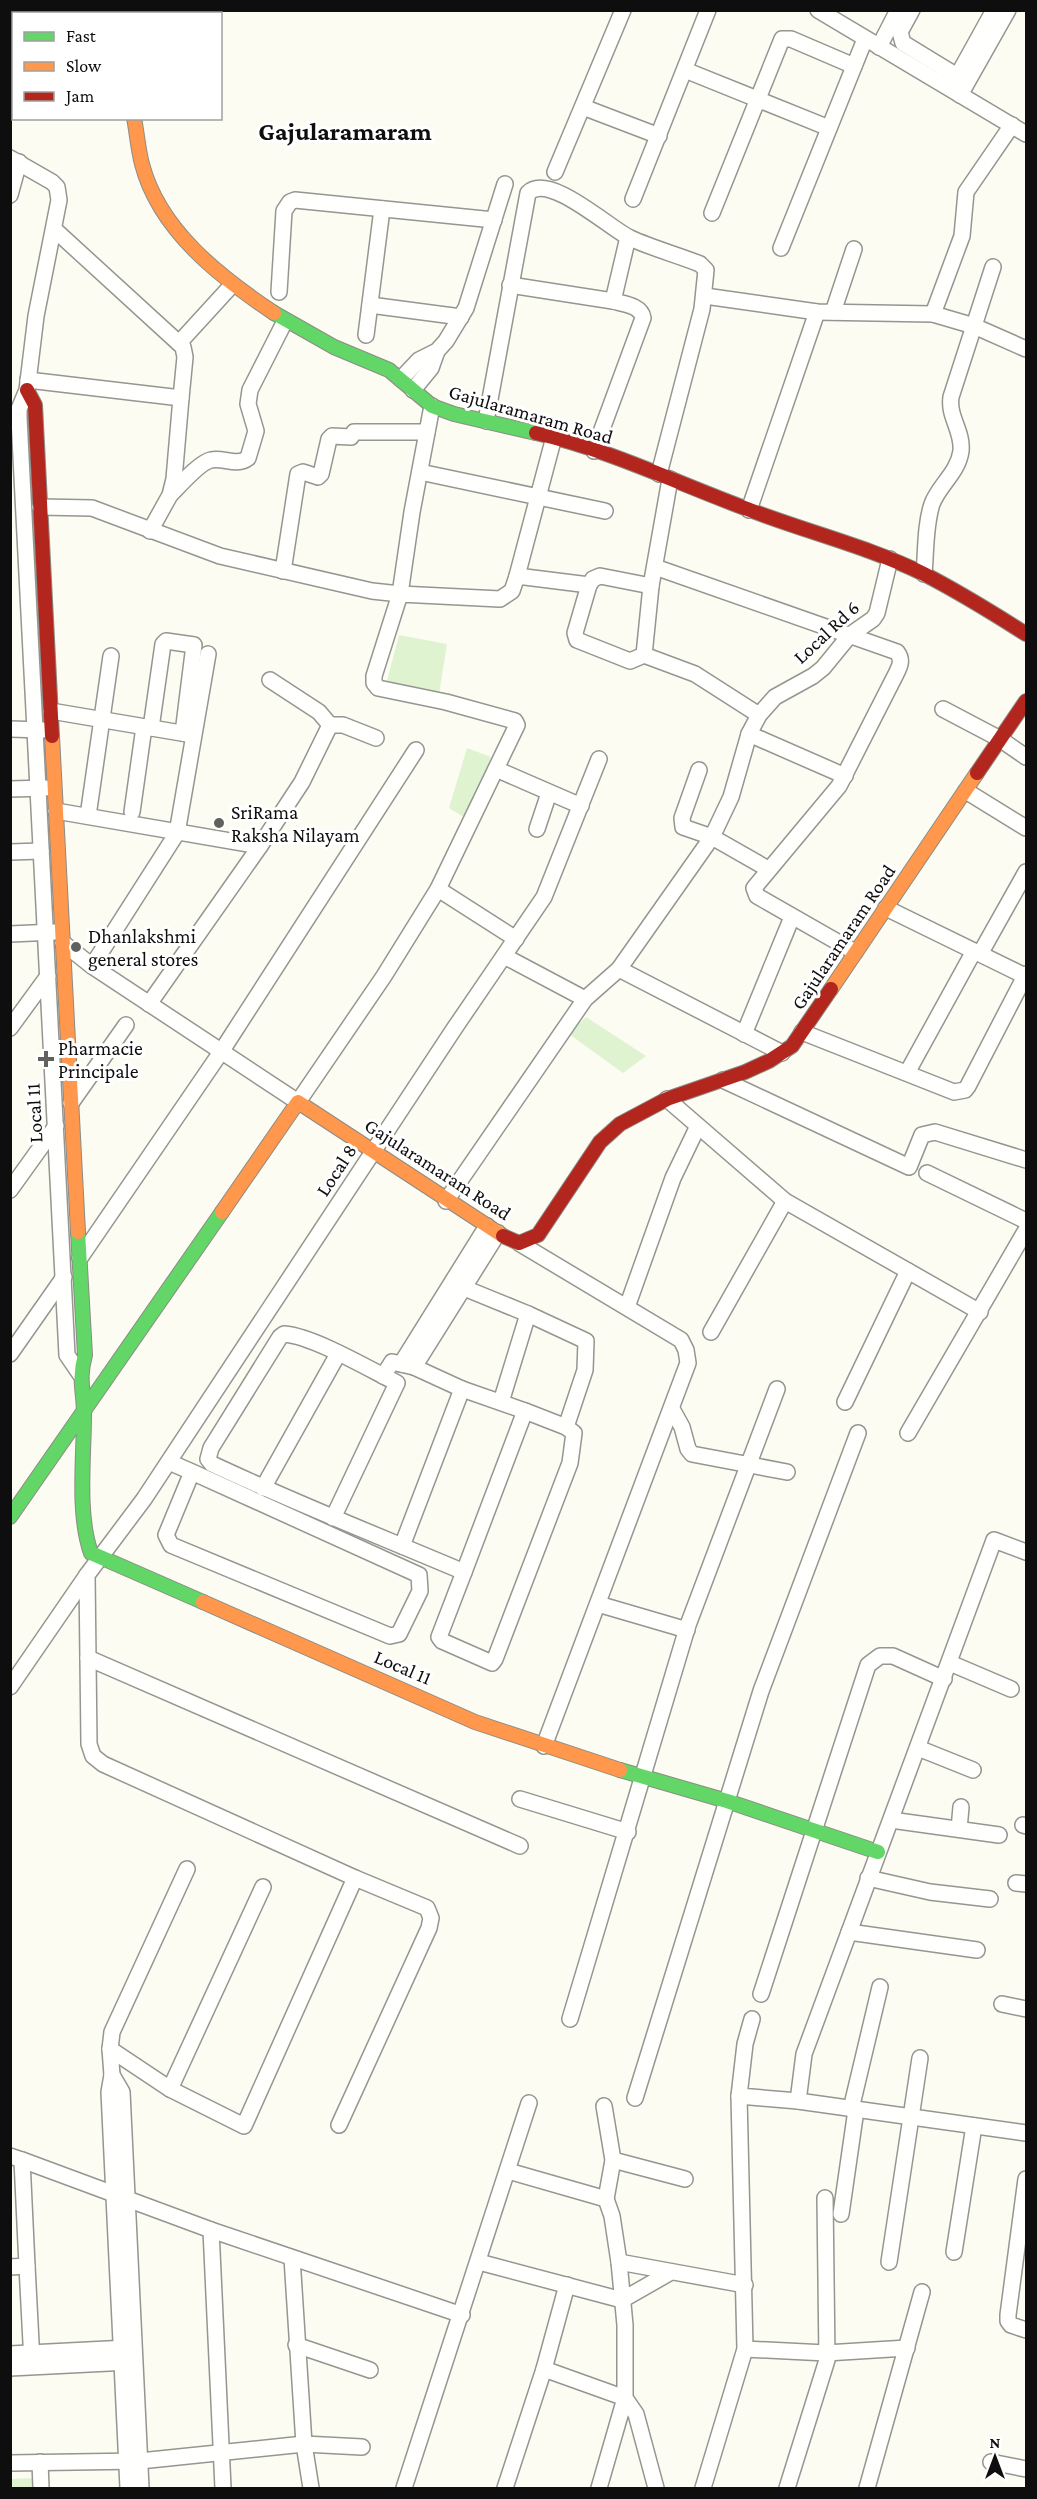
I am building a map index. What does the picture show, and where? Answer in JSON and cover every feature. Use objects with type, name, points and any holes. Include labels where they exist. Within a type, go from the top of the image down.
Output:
[{"type":"main road","name":"Gajularamaram Road","points":[[135,120],[142,165],[163,212],[175,229],[232,285],[285,321],[334,347],[378,364],[407,384],[432,406],[554,437],[749,510],[890,559],[924,574],[1022,631]]},
{"type":"main road","name":"Local 11","points":[[28,385],[35,405],[85,1355],[80,1374],[84,1410],[84,1533],[91,1553],[100,1559],[475,1722],[644,1778],[727,1801],[814,1829],[878,1852]]},
{"type":"main road","name":"Gajularamaram Road","points":[[298,1102],[375,1150],[492,1230],[519,1242],[537,1235],[612,1129],[667,1099],[723,1080],[782,1053],[792,1046],[1026,701]]},
{"type":"main road","points":[[10,1517],[298,1102]]},
{"type":"street","points":[[555,172],[623,10]]},
{"type":"street","points":[[633,199],[708,10]]},
{"type":"street","points":[[818,10],[879,47],[950,82]]},
{"type":"street","points":[[879,47],[898,10]]},
{"type":"street","points":[[912,10],[900,32],[900,39],[903,43],[950,82],[1026,134]]},
{"type":"street","points":[[950,82],[994,10]]},
{"type":"street","points":[[950,82],[1008,10]]},
{"type":"street","points":[[712,213],[783,39],[791,39],[854,66]]},
{"type":"street","points":[[781,248],[865,39]]},
{"type":"street","points":[[685,70],[829,128]]},
{"type":"street","points":[[583,107],[659,136]]},
{"type":"street","points":[[933,314],[962,236],[965,198],[969,185],[1012,125]]},
{"type":"street","points":[[10,195],[14,160],[57,187],[59,200],[55,230],[36,316],[28,385],[180,398]]},
{"type":"street","points":[[407,384],[419,360],[437,351],[466,308],[505,184]]},
{"type":"street","points":[[486,421],[528,193],[532,190],[548,189],[589,209],[628,237],[704,266],[705,296],[664,477],[644,656]]},
{"type":"street","points":[[279,292],[284,211],[290,202],[295,200],[494,220]]},
{"type":"street","points":[[366,335],[382,209]]},
{"type":"street","points":[[55,230],[183,347],[185,357],[176,471],[170,495],[150,531]]},
{"type":"street","points":[[613,301],[628,237]]},
{"type":"street","points":[[833,312],[854,249]]},
{"type":"street","points":[[924,574],[933,504],[957,465],[961,451],[959,432],[950,407],[993,267]]},
{"type":"street","points":[[179,343],[232,285]]},
{"type":"street","points":[[510,285],[613,301],[638,309],[643,318],[594,451]]},
{"type":"street","points":[[705,296],[817,312],[933,314],[974,326],[1026,348]]},
{"type":"street","points":[[370,305],[461,317]]},
{"type":"street","points":[[749,510],[817,312]]},
{"type":"street","points":[[170,495],[207,461],[240,463],[248,458],[256,431],[248,404],[250,390],[285,321]]},
{"type":"street","name":"Local 11","points":[[28,385],[19,409],[15,450],[35,730],[67,1355],[80,1374]]},
{"type":"street","points":[[10,934],[45,933],[63,938],[92,966],[298,1102],[384,976],[438,889],[518,725],[515,721],[446,702],[378,688],[374,683],[374,676],[400,594],[432,406]]},
{"type":"street","points":[[283,571],[298,474],[303,472],[318,477],[321,474],[329,439],[332,436],[351,437],[354,432],[427,432]]},
{"type":"street","points":[[40,507],[92,508],[199,550],[372,591],[500,599],[512,591],[517,576],[554,437]]},
{"type":"street","points":[[15,450],[37,450]]},
{"type":"street","points":[[420,472],[539,495],[605,511]]},
{"type":"street","name":"Local Rd 6","points":[[446,1200],[585,999],[618,969],[712,837],[731,797],[749,734],[759,715],[775,697],[823,668],[850,635],[873,620],[877,613],[890,559]]},
{"type":"street","points":[[655,567],[897,652],[901,662],[840,786],[756,884],[753,892],[855,952]]},
{"type":"street","points":[[517,576],[589,585]]},
{"type":"street","points":[[651,586],[600,576],[592,579],[575,633],[577,640],[630,660],[644,656],[695,674],[759,715]]},
{"type":"street","points":[[92,966],[177,832],[189,734],[194,645],[166,641],[163,644],[132,812]]},
{"type":"street","points":[[30,645],[47,644]]},
{"type":"street","points":[[189,734],[208,654]]},
{"type":"street","points":[[93,812],[107,721],[111,656]]},
{"type":"street","points":[[270,680],[319,712],[330,725],[342,725],[376,738]]},
{"type":"street","points":[[943,709],[1000,739],[1026,757]]},
{"type":"street","points":[[51,711],[189,734]]},
{"type":"street","points":[[149,1004],[302,782],[330,725]]},
{"type":"street","points":[[10,729],[52,730]]},
{"type":"street","points":[[749,734],[845,776]]},
{"type":"street","points":[[80,1258],[221,1052],[416,750]]},
{"type":"street","name":"Local 8","points":[[10,1687],[169,1462],[544,897],[599,759]]},
{"type":"street","points":[[496,769],[581,806]]},
{"type":"street","points":[[699,770],[682,823],[688,830],[712,837],[768,870]]},
{"type":"street","points":[[10,789],[55,788]]},
{"type":"street","points":[[966,791],[1026,828]]},
{"type":"street","points":[[537,829],[549,793]]},
{"type":"street","points":[[56,811],[93,812],[177,832],[260,846]]},
{"type":"street","points":[[10,852],[40,851]]},
{"type":"street","points":[[907,1073],[1026,872]]},
{"type":"street","points":[[438,889],[516,939]]},
{"type":"street","points":[[802,1032],[954,1092],[965,1090],[1026,975],[886,908]]},
{"type":"street","points":[[744,1034],[792,916]]},
{"type":"street","points":[[504,956],[585,999]]},
{"type":"street","points":[[618,969],[782,1053]]},
{"type":"street","points":[[10,1028],[48,976]]},
{"type":"street","points":[[71,1104],[126,1025]]},
{"type":"street","points":[[53,1075],[70,1074]]},
{"type":"street","points":[[723,1080],[909,1167],[922,1135],[935,1132],[1026,1160]]},
{"type":"street","points":[[667,1099],[785,1201],[980,1312]]},
{"type":"street","points":[[10,1190],[56,1126]]},
{"type":"street","points":[[627,1307],[673,1178],[698,1126]]},
{"type":"street","points":[[927,1173],[1026,1221]]},
{"type":"street","points":[[711,1332],[785,1201]]},
{"type":"street","points":[[61,1231],[78,1229]]},
{"type":"street","points":[[408,1365],[492,1230]]},
{"type":"street","points":[[908,1433],[1026,1230]]},
{"type":"street","points":[[519,1242],[681,1340],[686,1350],[688,1363],[544,1746]]},
{"type":"street","points":[[845,1402],[908,1271]]},
{"type":"street","points":[[10,1354],[64,1277]]},
{"type":"street","points":[[457,1286],[528,1314],[586,1341],[585,1370],[566,1427]]},
{"type":"street","points":[[501,1402],[528,1314]]},
{"type":"street","points":[[333,1518],[397,1383],[338,1354],[294,1335],[284,1334],[208,1453],[208,1459],[212,1464],[264,1488],[333,1518],[464,1572]]},
{"type":"street","points":[[264,1488],[338,1354]]},
{"type":"street","points":[[383,1376],[392,1362],[408,1365],[462,1389],[501,1402],[525,1411],[566,1427],[574,1433],[570,1462],[492,1663],[442,1641],[439,1637],[525,1411]]},
{"type":"street","points":[[402,1546],[462,1389]]},
{"type":"street","points":[[570,2019],[687,1630],[777,1389]]},
{"type":"street","points":[[672,1409],[682,1427],[688,1449],[692,1454],[787,1472]]},
{"type":"street","points":[[635,2098],[781,1634],[858,1433]]},
{"type":"street","points":[[169,1462],[192,1472],[419,1575],[420,1591],[399,1634],[390,1636],[171,1545],[166,1535],[192,1472]]},
{"type":"street","points":[[798,2101],[804,2054],[994,1540],[1026,1552]]},
{"type":"street","points":[[87,1575],[89,1744],[93,1756],[104,1764],[427,1908],[431,1918],[424,1941],[339,2126]]},
{"type":"street","points":[[598,1604],[687,1630]]},
{"type":"street","points":[[761,1994],[868,1665],[880,1656],[893,1656],[944,1679]]},
{"type":"street","points":[[88,1658],[520,1846]]},
{"type":"street","points":[[950,1663],[1011,1689]]},
{"type":"street","points":[[918,1748],[973,1770]]},
{"type":"street","points":[[520,1799],[628,1832]]},
{"type":"street","points":[[959,1829],[961,1807]]},
{"type":"street","points":[[891,1820],[999,1835]]},
{"type":"street","points":[[141,2488],[133,2461],[120,2196],[109,2092],[112,2075],[110,2049],[112,2032],[126,1998],[187,1869]]},
{"type":"street","points":[[110,2049],[170,2089],[244,2126],[356,1878]]},
{"type":"street","points":[[868,1878],[930,1892],[990,1899]]},
{"type":"street","points":[[170,2089],[263,1887]]},
{"type":"street","points":[[849,1932],[978,1950]]},
{"type":"street","points":[[841,2214],[854,2109],[880,1987]]},
{"type":"street","points":[[1002,2004],[1026,2009]]},
{"type":"street","points":[[703,2488],[745,2349],[739,2096],[745,2044],[752,2019]]},
{"type":"street","points":[[889,2262],[920,2058]]},
{"type":"street","points":[[739,2096],[798,2101],[1026,2133]]},
{"type":"street","points":[[404,2488],[529,2103]]},
{"type":"street","points":[[599,2488],[625,2398],[625,2325],[619,2262],[612,2216],[606,2199],[613,2160],[604,2106]]},
{"type":"street","points":[[954,2252],[977,2126]]},
{"type":"street","points":[[32,2360],[27,2266],[16,2158],[211,2230],[462,2315]]},
{"type":"street","points":[[613,2160],[685,2179]]},
{"type":"street","points":[[508,2171],[606,2199]]},
{"type":"street","points":[[1026,2179],[1008,2315],[1011,2325],[1026,2330]]},
{"type":"street","points":[[787,2488],[826,2360],[825,2198]]},
{"type":"street","points":[[211,2230],[223,2488]]},
{"type":"street","points":[[292,2258],[304,2444],[311,2488]]},
{"type":"street","points":[[479,2262],[622,2300],[671,2272]]},
{"type":"street","points":[[619,2262],[745,2285]]},
{"type":"street","points":[[10,2267],[27,2266]]},
{"type":"street","points":[[505,2488],[544,2369],[567,2285]]},
{"type":"street","points":[[867,2488],[922,2292]]},
{"type":"street","points":[[296,2346],[370,2370]]},
{"type":"street","points":[[745,2349],[826,2353],[907,2348]]},
{"type":"street","points":[[10,2354],[32,2360]]},
{"type":"street","points":[[10,2368],[32,2360],[127,2355]]},
{"type":"street","points":[[544,2369],[625,2398],[636,2414],[656,2488]]},
{"type":"street","points":[[10,2463],[133,2461],[304,2444],[362,2447]]},
{"type":"street","points":[[128,2488],[133,2461]]},
{"type":"street","points":[[991,2462],[1026,2469]]},
{"type":"street","points":[[40,2463],[41,2488]]},
{"type":"green space","points":[[399,635],[447,644],[439,694],[387,681]]},
{"type":"green space","points":[[467,748],[491,757],[467,819],[449,808]]},
{"type":"green space","points":[[586,1017],[646,1056],[623,1073],[569,1034]]},
{"type":"green space","points":[[35,2478],[35,2488],[11,2488],[10,2479]]},
{"type":"traffic: fast","points":[[274,313],[334,347],[389,370],[432,406],[454,414],[536,433]]},
{"type":"traffic: fast","points":[[10,1517],[222,1212]]},
{"type":"traffic: fast","points":[[78,1232],[85,1355],[82,1378],[83,1503],[84,1521],[91,1553],[203,1602]]},
{"type":"traffic: fast","points":[[620,1770],[727,1801],[878,1852]]},
{"type":"traffic: slow","points":[[134,120],[139,153],[150,188],[177,231],[194,250],[233,284],[274,313]]},
{"type":"traffic: slow","points":[[52,736],[78,1232]]},
{"type":"traffic: slow","points":[[831,989],[977,773]]},
{"type":"traffic: slow","points":[[222,1212],[298,1102],[503,1236]]},
{"type":"traffic: slow","points":[[203,1602],[475,1722],[620,1770]]},
{"type":"traffic: jam","points":[[27,390],[35,405],[52,736]]},
{"type":"traffic: jam","points":[[536,433],[618,458],[750,510],[903,564],[950,588],[1026,634]]},
{"type":"traffic: jam","points":[[977,773],[1026,701]]},
{"type":"traffic: jam","points":[[503,1236],[519,1243],[538,1235],[600,1142],[620,1124],[667,1099],[745,1072],[769,1061],[792,1046],[831,989]]},
{"type":"place","name":"SriRama Raksha Nilayam","points":[[219,823]]},
{"type":"place","name":"Dhanlakshmi general stores","points":[[76,947]]},
{"type":"place","name":"Pharmacie Principale","points":[[46,1059]]},
{"type":"district","name":"Gajularamaram","points":[[345,131]]}]
